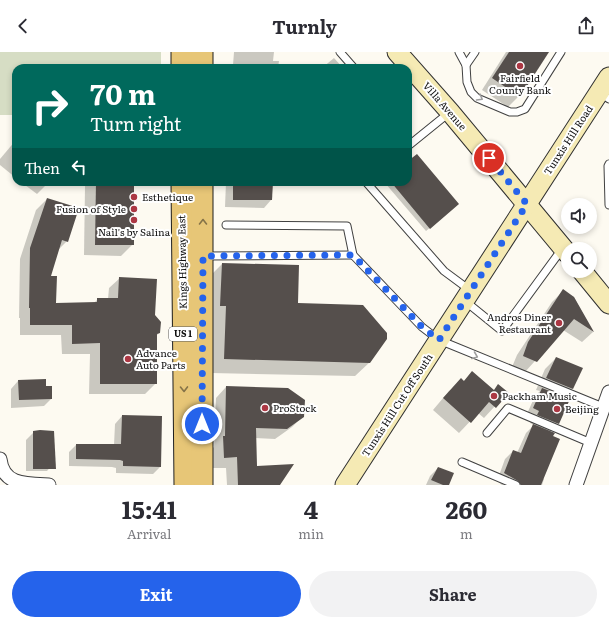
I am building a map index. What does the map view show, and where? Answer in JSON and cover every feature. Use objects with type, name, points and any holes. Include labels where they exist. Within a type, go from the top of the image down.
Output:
[{"type":"main road","points":[[182,52],[182,64]]},
{"type":"main road","points":[[202,52],[202,64]]},
{"type":"main road","name":"Villa Avenue","points":[[397,52],[408,64]]},
{"type":"main road","name":"Villa Avenue","points":[[412,69],[450,112],[561,246]]},
{"type":"main road","name":"Tunxis Hill Road","points":[[527,204],[604,96],[609,76]]},
{"type":"main road","name":"Kings Highway East","points":[[183,186],[192,255],[202,485]]},
{"type":"main road","name":"Kings Highway East","points":[[185,485],[192,255],[201,186]]},
{"type":"main road","name":"Tunxis Hill Cut Off South","points":[[345,485],[527,204]]},
{"type":"main road","points":[[588,278],[609,304]]},
{"type":"street","points":[[576,485],[609,392]]},
{"type":"street","points":[[0,459],[1,470],[7,479],[21,484],[49,485]]},
{"type":"lane","points":[[459,52],[466,65],[467,82],[471,92],[477,98],[510,112],[517,112],[525,109],[561,52]]},
{"type":"lane","points":[[466,65],[475,52]]},
{"type":"lane","points":[[342,53],[351,64]]},
{"type":"lane","points":[[412,143],[450,112]]},
{"type":"lane","points":[[609,164],[609,204]]},
{"type":"lane","points":[[370,186],[444,271],[502,331],[561,256]]},
{"type":"lane","points":[[226,225],[347,226],[353,255],[422,327],[439,340],[604,407]]},
{"type":"lane","points":[[192,255],[353,255]]},
{"type":"lane","points":[[487,433],[508,408],[591,443]]},
{"type":"lane","points":[[462,462],[516,485]]},
{"type":"green space","points":[[0,52],[161,52],[161,64],[12,64],[12,115],[0,115]]},
{"type":"building","name":"Fairfield County Bank","points":[[509,52],[549,52],[520,97],[492,78]]},
{"type":"building","points":[[417,154],[459,204],[430,229],[394,186],[412,186],[412,158]]},
{"type":"building","points":[[96,186],[134,186],[134,245],[95,245]]},
{"type":"building","points":[[233,186],[273,186],[272,200],[233,200]]},
{"type":"building","points":[[47,198],[79,208],[68,242],[62,240],[51,276],[57,276],[56,303],[97,302],[97,298],[118,298],[119,277],[157,279],[155,315],[161,322],[160,333],[157,334],[157,384],[100,384],[100,343],[72,344],[72,325],[30,325],[30,248]]},
{"type":"building","points":[[222,263],[299,265],[298,303],[363,305],[387,333],[387,339],[370,363],[224,359],[226,306],[220,306]]},
{"type":"building","name":"Andros Diner Restaurant","points":[[563,289],[574,297],[594,332],[574,319],[537,362],[523,356],[528,342]]},
{"type":"building","points":[[556,357],[583,368],[573,389],[546,378]]},
{"type":"building","points":[[472,371],[494,390],[498,384],[509,393],[496,408],[489,402],[471,423],[443,398],[461,378],[464,381]]},
{"type":"building","points":[[46,379],[46,386],[52,386],[52,399],[19,400],[18,380]]},
{"type":"building","points":[[226,386],[288,388],[305,400],[304,417],[287,429],[256,428],[257,466],[294,464],[280,485],[238,485],[237,457],[224,458],[223,436],[225,436]]},
{"type":"building","points":[[542,388],[570,399],[559,424],[537,415],[539,411],[533,408]]},
{"type":"building","points":[[122,415],[162,416],[161,467],[123,466],[123,461],[120,460],[76,459],[76,444],[121,444]]},
{"type":"building","points":[[533,424],[555,433],[553,436],[560,439],[541,485],[521,485],[518,481],[504,473],[513,450],[521,453]]},
{"type":"building","points":[[33,431],[54,431],[56,469],[33,469]]},
{"type":"building","points":[[438,467],[454,473],[449,485],[443,485],[431,480]]},
{"type":"place","name":"Fairfield County Bank","points":[[520,66]]},
{"type":"place","name":"Esthetique","points":[[134,197]]},
{"type":"place","name":"Fusion of Style","points":[[134,209]]},
{"type":"place","name":"Nail's by Salina","points":[[134,220]]},
{"type":"place","name":"Andros Diner Restaurant","points":[[559,323]]},
{"type":"place","name":"Advance Auto Parts","points":[[128,359]]},
{"type":"place","name":"Packham Music","points":[[494,396]]},
{"type":"place","name":"ProStock","points":[[265,408]]},
{"type":"place","name":"Beijing","points":[[557,409]]},
{"type":"route","points":[[202,424],[203,256],[353,255],[422,327],[439,340],[527,204],[489,158]]}]
